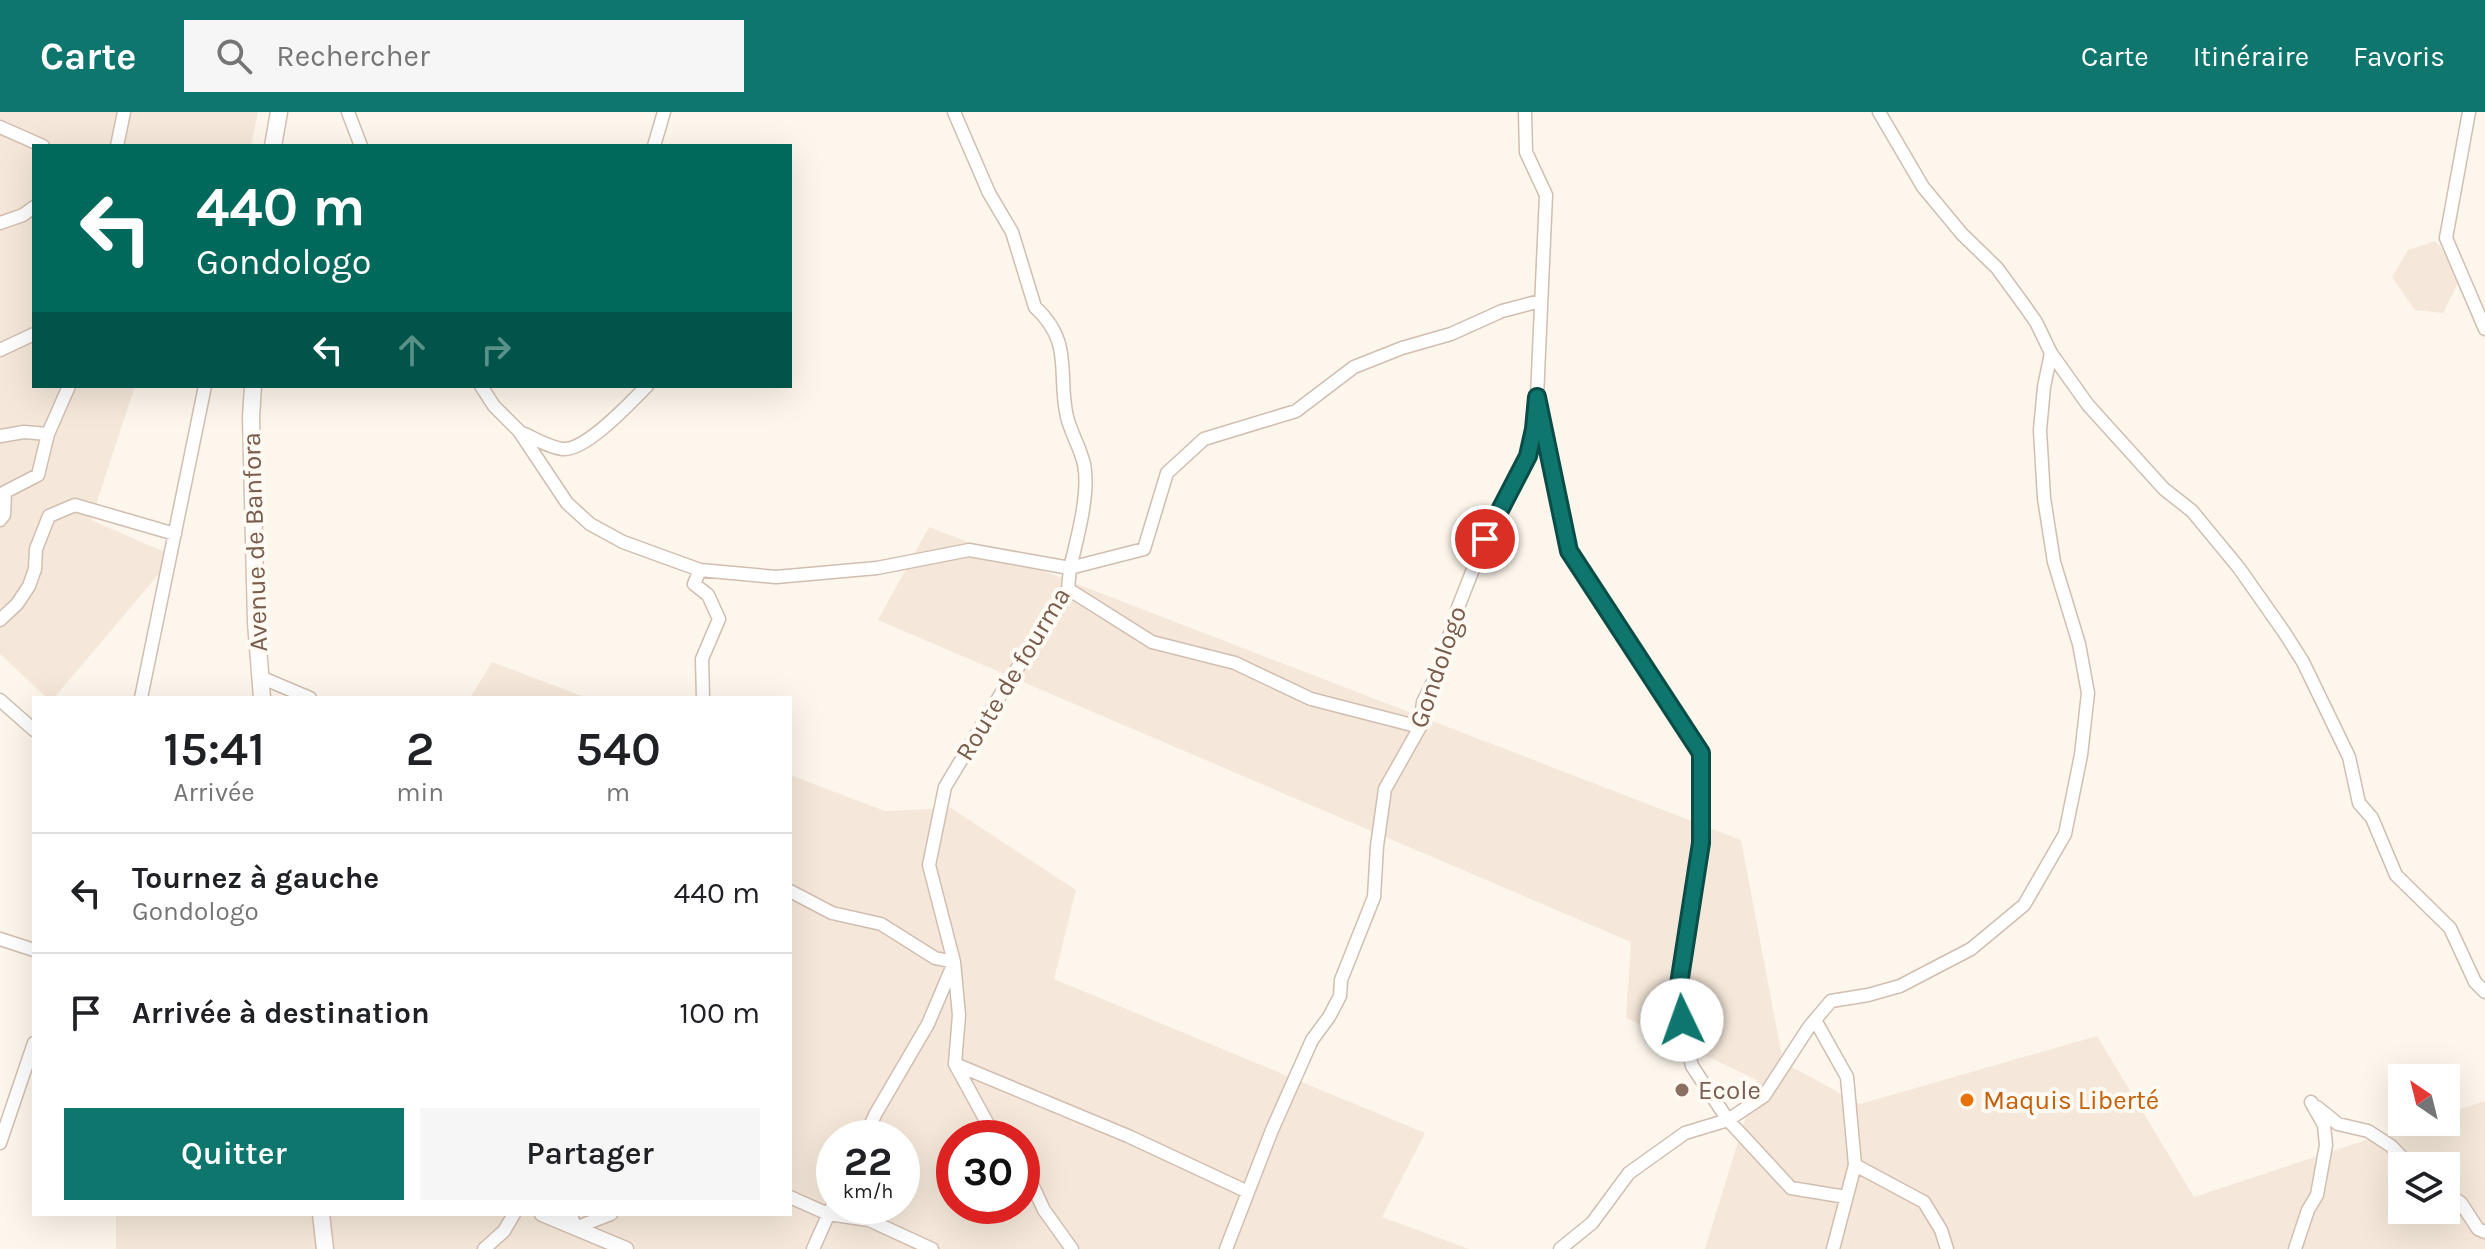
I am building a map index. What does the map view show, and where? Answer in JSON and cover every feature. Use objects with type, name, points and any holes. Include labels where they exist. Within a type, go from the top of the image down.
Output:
[{"type":"main road","points":[[273,144],[279,112]]},
{"type":"main road","name":"Avenue de Banfora","points":[[253,388],[256,622],[262,696]]},
{"type":"main road","points":[[321,1216],[325,1249]]},
{"type":"street","points":[[117,144],[124,112]]},
{"type":"street","points":[[348,112],[360,144]]},
{"type":"street","points":[[655,144],[664,112]]},
{"type":"street","points":[[482,388],[494,406],[519,431],[567,503],[590,524],[623,542],[700,570],[776,577],[877,568],[969,550],[1070,568],[1083,515],[1085,467],[1067,418],[1064,356],[1044,315],[1035,307],[1012,232],[989,193],[954,112]]},
{"type":"street","name":"Gondologo","points":[[1226,1249],[1312,1040],[1340,996],[1341,980],[1374,897],[1385,789],[1420,727],[1423,702],[1439,670],[1457,610],[1485,539],[1528,456],[1537,397],[1546,195],[1526,152],[1525,112]]},
{"type":"street","points":[[1879,112],[1923,187],[1962,234],[1997,268],[2036,322],[2051,353],[2088,405],[2164,489],[2192,511],[2239,568],[2284,632],[2303,662],[2349,757],[2359,803],[2372,818],[2396,875],[2450,928],[2475,982],[2485,992]]},
{"type":"street","points":[[2469,112],[2446,238],[2485,329]]},
{"type":"street","points":[[0,127],[38,144]]},
{"type":"street","points":[[0,223],[32,208]]},
{"type":"street","name":"Route de fourma","points":[[955,1064],[959,1015],[954,962],[929,865],[945,787],[1068,589],[1070,568],[1144,549],[1167,473],[1204,439],[1296,411],[1354,367],[1402,348],[1451,334],[1502,311],[1540,301]]},
{"type":"street","points":[[0,350],[32,335]]},
{"type":"street","points":[[1560,1249],[1592,1223],[1629,1173],[1685,1133],[1728,1120],[1764,1096],[1831,1001],[1900,986],[1971,949],[2024,905],[2065,834],[2081,755],[2088,693],[2079,644],[2054,562],[2044,498],[2040,430],[2051,353]]},
{"type":"street","points":[[0,520],[4,515],[5,492],[38,475],[48,434],[68,388]]},
{"type":"street","points":[[141,696],[205,388]]},
{"type":"street","points":[[519,431],[562,449],[574,447],[617,415],[645,388]]},
{"type":"street","points":[[1537,397],[1569,551],[1701,753],[1701,843],[1677,997],[1692,1066],[1728,1120],[1791,1188],[1846,1197]]},
{"type":"street","points":[[0,436],[24,432],[48,434]]},
{"type":"street","points":[[0,620],[17,604],[29,586],[35,569],[36,549],[49,516],[75,505],[175,534]]},
{"type":"street","points":[[700,570],[694,584],[708,595],[719,619],[702,659],[703,696]]},
{"type":"street","points":[[1068,589],[1152,642],[1235,663],[1311,699],[1420,727]]},
{"type":"street","points":[[260,677],[305,696]]},
{"type":"street","points":[[0,700],[32,728]]},
{"type":"street","points":[[792,892],[832,913],[881,924],[935,958],[954,962],[928,1024],[873,1120]]},
{"type":"street","points":[[0,939],[32,949]]},
{"type":"street","points":[[1815,1020],[1847,1077],[1855,1165],[1833,1249]]},
{"type":"street","points":[[0,1143],[32,1049]]},
{"type":"street","points":[[955,1064],[1128,1136],[1248,1192]]},
{"type":"street","points":[[955,1064],[986,1120]]},
{"type":"street","points":[[2295,1249],[2308,1210],[2317,1195],[2326,1145],[2324,1125],[2311,1102],[2338,1124],[2368,1131],[2397,1152]]},
{"type":"street","points":[[1855,1165],[1924,1202],[1941,1230],[1947,1249]]},
{"type":"street","points":[[792,1198],[816,1204]]},
{"type":"street","points":[[1040,1201],[1072,1249]]},
{"type":"street","points":[[2460,1202],[2478,1229],[2485,1232]]},
{"type":"street","points":[[484,1249],[504,1231],[513,1216]]},
{"type":"street","points":[[551,1216],[573,1221],[626,1249]]},
{"type":"street","points":[[573,1221],[600,1216]]},
{"type":"street","points":[[813,1249],[824,1224]]},
{"type":"street","points":[[878,1224],[932,1249]]},
{"type":"shaded area","points":[[0,112],[258,112],[251,144],[32,144],[32,388],[134,388],[91,520],[174,556],[56,696],[45,696],[0,654]]},
{"type":"shaded area","points":[[2435,241],[2448,255],[2458,283],[2443,313],[2415,310],[2392,277],[2408,250]]},
{"type":"shaded area","points":[[929,527],[1741,840],[1783,1062],[1860,1104],[2097,1036],[2194,1197],[2388,1133],[2388,1136],[2460,1136],[2460,1109],[2485,1101],[2485,1249],[1705,1249],[1757,1080],[1626,1018],[1631,942],[878,620]]},
{"type":"shaded area","points":[[492,662],[582,696],[471,696]]},
{"type":"shaded area","points":[[792,776],[885,811],[951,808],[1076,890],[1054,979],[1425,1133],[1382,1217],[1469,1249],[116,1249],[116,1216],[792,1216]]},
{"type":"place","name":"Ecole","points":[[1682,1090]]},
{"type":"place","name":"Maquis Liberté","points":[[1967,1100]]},
{"type":"route","points":[[1485,539],[1528,456],[1537,397],[1569,551],[1701,753],[1701,843],[1677,997],[1682,1020]]}]
